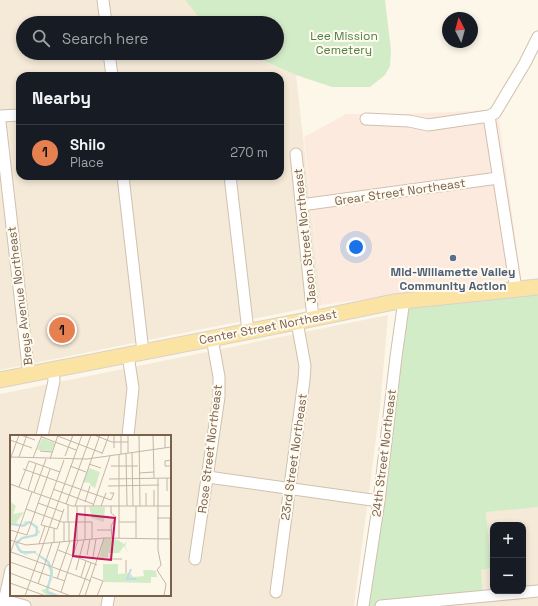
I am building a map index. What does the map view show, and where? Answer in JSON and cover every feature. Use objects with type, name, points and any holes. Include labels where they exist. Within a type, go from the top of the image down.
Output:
[{"type":"main road","name":"Center Street Northeast","points":[[0,380],[404,300],[538,287]]},
{"type":"street","points":[[103,0],[105,16]]},
{"type":"street","points":[[366,119],[409,121],[428,125],[489,116],[495,113],[525,63],[538,36]]},
{"type":"street","points":[[110,60],[111,72]]},
{"type":"street","points":[[0,116],[16,115]]},
{"type":"street","points":[[489,116],[516,289]]},
{"type":"street","name":"Breys Avenue Northeast","points":[[0,122],[29,375]]},
{"type":"street","name":"Jason Street Northeast","points":[[296,154],[313,318]]},
{"type":"street","name":"Grear Street Northeast","points":[[302,205],[498,178]]},
{"type":"street","points":[[123,180],[143,352]]},
{"type":"street","points":[[230,180],[248,331]]},
{"type":"street","name":"24th Street Northeast","points":[[364,606],[379,501],[404,300]]},
{"type":"street","name":"23rd Street Northeast","points":[[276,592],[305,366],[297,322]]},
{"type":"street","name":"Rose Street Northeast","points":[[195,559],[208,477],[220,385],[212,338]]},
{"type":"street","points":[[128,355],[133,388],[128,435]]},
{"type":"street","points":[[42,435],[54,381],[53,370]]},
{"type":"street","points":[[208,477],[379,501]]},
{"type":"street","points":[[10,574],[2,602],[25,606]]},
{"type":"street","points":[[381,606],[538,591]]},
{"type":"street","points":[[107,606],[109,596]]},
{"type":"shaded area","points":[[0,0],[185,0],[198,16],[16,16],[16,60],[263,60],[296,75],[322,305],[0,370]]},
{"type":"shaded area","points":[[490,110],[499,121],[521,278],[322,305],[304,137],[346,114],[404,114]]},
{"type":"shaded area","points":[[388,315],[380,408],[354,606],[0,606],[0,394]]},
{"type":"shaded area","points":[[538,507],[538,606],[381,606],[481,569],[490,568],[486,511]]},
{"type":"green space","name":"Lee Mission Cemetery","points":[[185,0],[385,0],[391,50],[390,66],[385,75],[370,87],[332,87],[296,75],[263,60],[284,60],[284,16],[198,16]]},
{"type":"green space","points":[[538,287],[538,507],[486,512],[490,568],[481,570],[483,596],[381,606],[363,606],[404,300]]},
{"type":"place","name":"Mid-Willamette Valley Community Action","points":[[453,258]]},
{"type":"place","name":"Shilo","points":[[62,330]]}]
